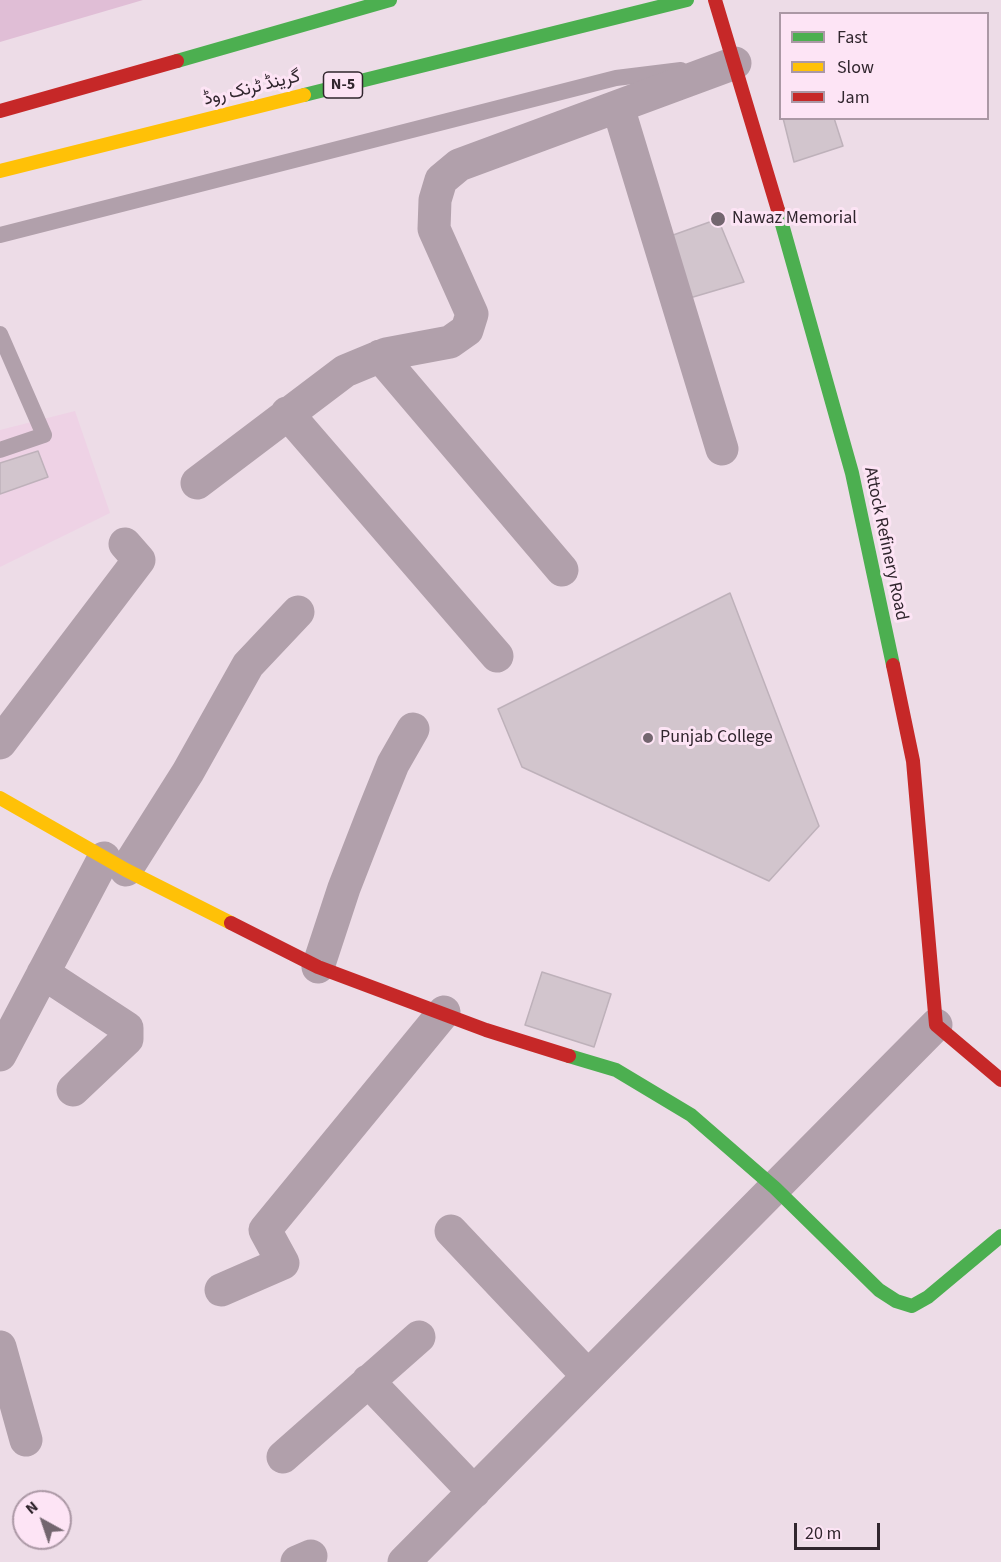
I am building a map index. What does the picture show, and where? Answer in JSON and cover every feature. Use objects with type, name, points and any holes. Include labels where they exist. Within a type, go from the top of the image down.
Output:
[{"type":"main road","points":[[0,111],[390,0]]},
{"type":"main road","name":"گرینڈ ٹرنک روڈ","points":[[0,171],[687,0]]},
{"type":"main road","name":"Attock Refinery Road","points":[[715,0],[852,473],[913,761],[936,1025]]},
{"type":"main road","points":[[0,798],[115,864],[318,967],[444,1012],[486,1030],[616,1070],[691,1115],[775,1188],[879,1290],[912,1306],[928,1297],[1001,1236]]},
{"type":"main road","points":[[936,1025],[1001,1080]]},
{"type":"street","points":[[197,483],[345,371],[380,356],[450,342],[467,330],[472,314],[434,229],[435,200],[441,180],[459,165],[735,63]]},
{"type":"street","points":[[618,107],[722,449]]},
{"type":"street","points":[[380,356],[562,570]]},
{"type":"street","points":[[287,413],[497,656]]},
{"type":"street","points":[[0,743],[139,560],[125,544]]},
{"type":"street","points":[[0,1055],[43,973],[115,864],[188,772],[248,664],[298,612]]},
{"type":"street","points":[[318,967],[344,888],[374,811],[393,764],[413,729]]},
{"type":"street","points":[[43,973],[127,1028],[127,1039],[73,1090]]},
{"type":"street","points":[[221,1290],[283,1263],[265,1230],[444,1012]]},
{"type":"street","points":[[404,1562],[936,1025]]},
{"type":"street","points":[[452,1231],[588,1376]]},
{"type":"street","points":[[283,1458],[419,1337]]},
{"type":"street","points":[[0,1347],[26,1440]]},
{"type":"street","points":[[368,1381],[474,1492]]},
{"type":"lane","points":[[0,235],[616,78],[735,63]]},
{"type":"lane","points":[[0,334],[44,435],[0,450]]},
{"type":"shaded area","points":[[0,0],[143,0],[0,42]]},
{"type":"shaded area","points":[[75,411],[110,513],[0,567],[0,430]]},
{"type":"building","points":[[784,120],[835,120],[843,146],[794,162]]},
{"type":"building","points":[[718,219],[744,282],[683,300],[662,239]]},
{"type":"building","points":[[38,451],[48,477],[0,494],[0,463]]},
{"type":"building","name":"Punjab College","points":[[730,593],[819,826],[769,881],[522,767],[498,709]]},
{"type":"building","points":[[542,972],[611,994],[594,1047],[525,1025]]},
{"type":"traffic: fast","points":[[177,61],[390,0]]},
{"type":"traffic: fast","points":[[304,95],[687,0]]},
{"type":"traffic: fast","points":[[778,210],[852,473],[893,665]]},
{"type":"traffic: fast","points":[[569,1056],[616,1070],[691,1115],[775,1188],[879,1290],[896,1301],[912,1306],[928,1297],[1001,1236]]},
{"type":"traffic: slow","points":[[0,171],[304,95]]},
{"type":"traffic: slow","points":[[0,798],[126,870],[231,923]]},
{"type":"traffic: jam","points":[[715,0],[778,210]]},
{"type":"traffic: jam","points":[[0,111],[177,61]]},
{"type":"traffic: jam","points":[[893,665],[913,761],[936,1025],[1001,1080]]},
{"type":"traffic: jam","points":[[231,923],[318,967],[486,1030],[569,1056]]},
{"type":"place","name":"Nawaz Memorial","points":[[718,219]]},
{"type":"place","name":"Punjab College","points":[[648,738]]}]
